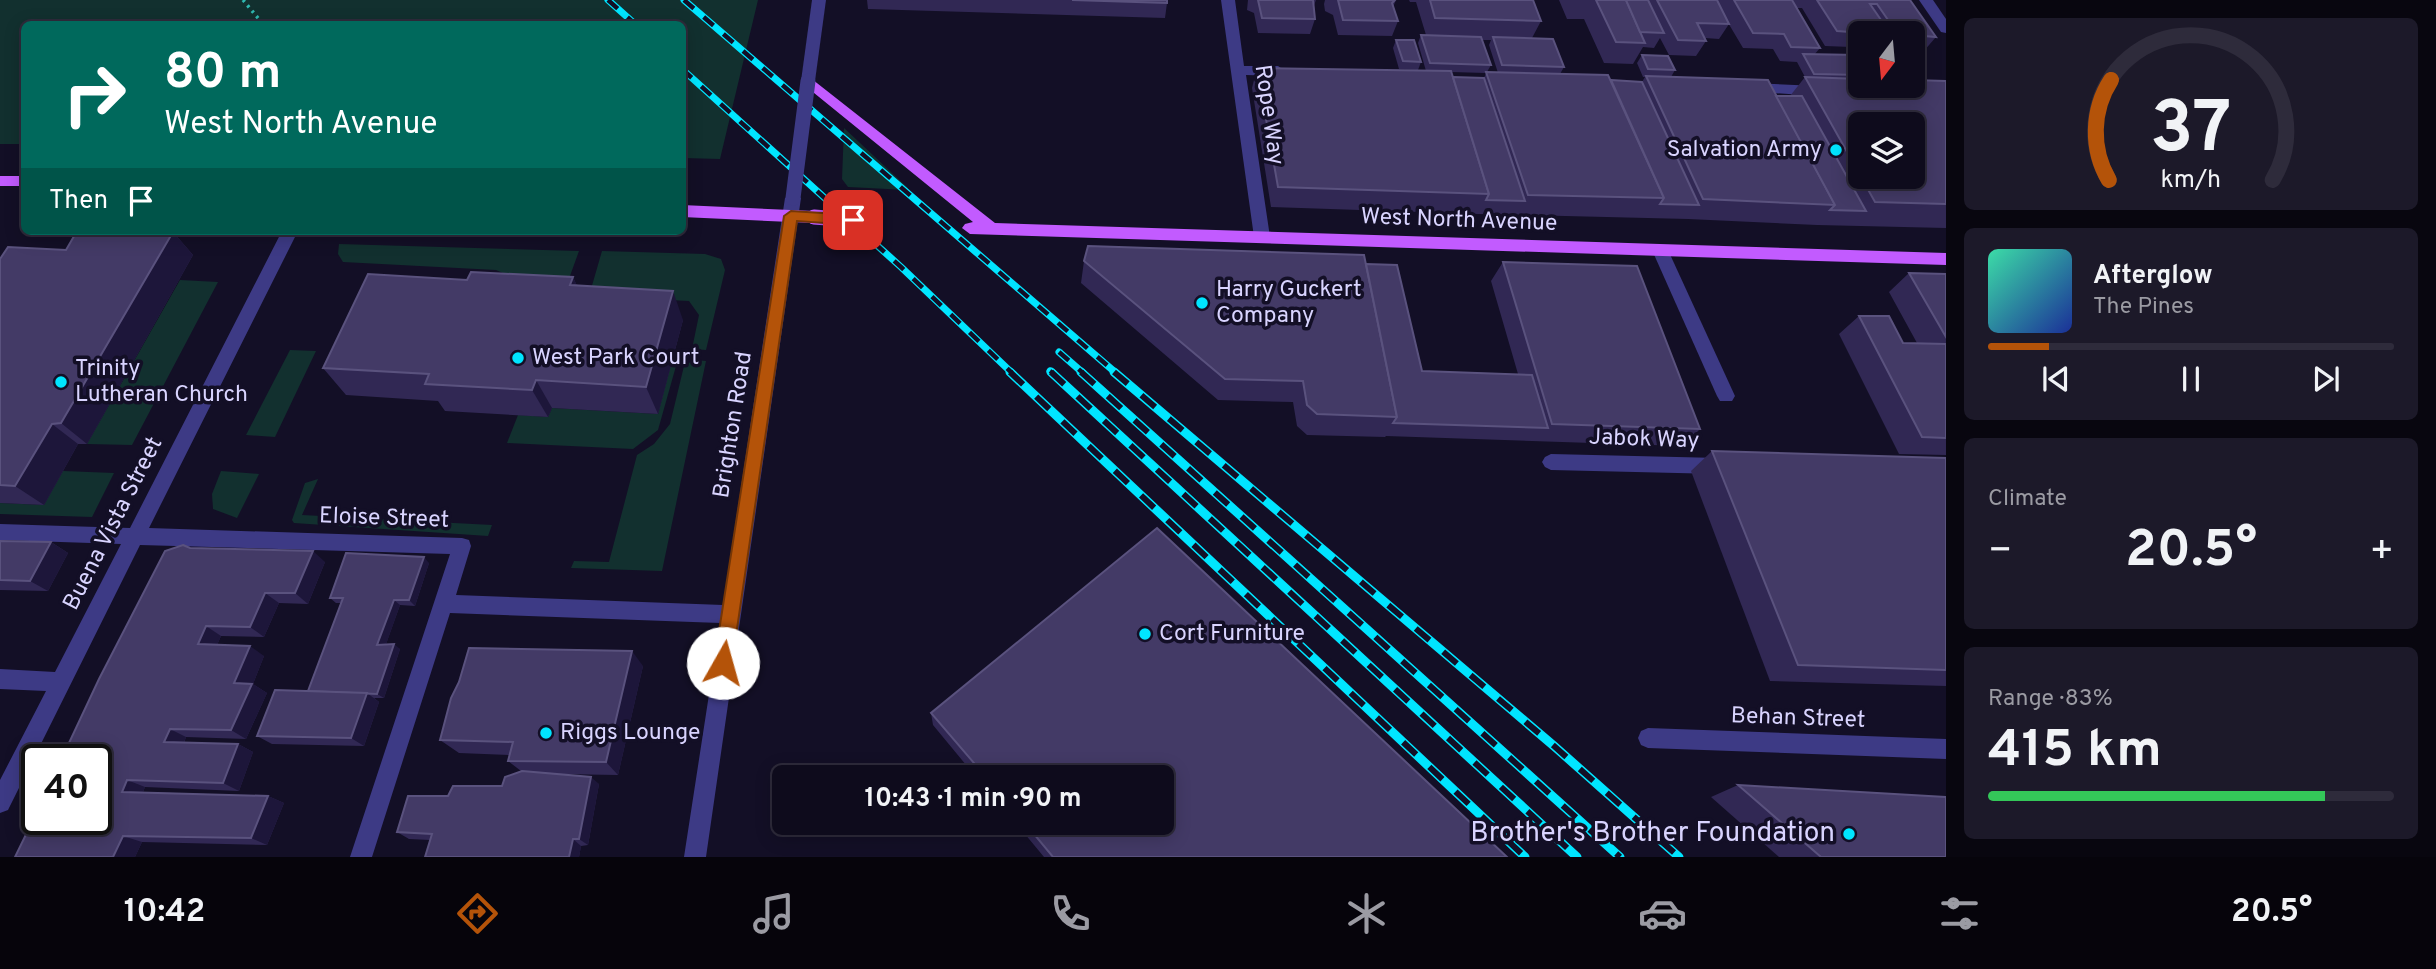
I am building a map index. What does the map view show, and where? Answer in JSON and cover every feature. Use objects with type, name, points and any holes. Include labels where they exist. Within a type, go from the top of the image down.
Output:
[{"type":"main road","points":[[808,74],[876,136],[992,229]]},
{"type":"main road","points":[[0,181],[21,181]]},
{"type":"main road","points":[[686,211],[853,220]]},
{"type":"main road","name":"West North Avenue","points":[[970,228],[1946,259]]},
{"type":"street","name":"Brighton Road","points":[[695,857],[791,216],[819,0]]},
{"type":"street","name":"Rope Way","points":[[1228,0],[1262,237]]},
{"type":"street","points":[[1926,0],[1946,29]]},
{"type":"street","points":[[1240,70],[1295,72]]},
{"type":"street","points":[[1738,88],[1835,91]]},
{"type":"street","name":"Buena Vista Street","points":[[0,802],[288,235]]},
{"type":"street","points":[[1660,250],[1726,396]]},
{"type":"street","name":"Jabok Way","points":[[1551,462],[1731,467]]},
{"type":"street","name":"Eloise Street","points":[[0,532],[462,546],[444,604]]},
{"type":"street","points":[[361,857],[444,604],[730,614]]},
{"type":"street","points":[[0,679],[61,682]]},
{"type":"street","name":"Behan Street","points":[[1648,738],[1946,749]]},
{"type":"path","points":[[243,0],[260,21]]},
{"type":"green space","points":[[0,0],[758,0],[720,159],[686,158],[686,21],[21,21],[21,144],[0,144]]},
{"type":"green space","points":[[844,128],[908,188],[907,190],[848,187],[842,179]]},
{"type":"green space","points":[[339,244],[579,251],[562,298],[496,270],[343,262],[338,254]]},
{"type":"green space","points":[[602,251],[705,254],[721,259],[725,270],[706,350],[692,349],[699,315],[689,301],[589,296]]},
{"type":"green space","points":[[180,280],[218,282],[132,445],[87,444]]},
{"type":"green space","points":[[290,350],[316,351],[275,437],[246,435]]},
{"type":"green space","points":[[673,357],[676,366],[658,430],[633,449],[507,443],[518,415],[548,417],[552,408],[658,414]]},
{"type":"green space","points":[[694,360],[706,361],[662,571],[571,568],[574,561],[609,562],[637,455],[654,444],[670,424],[684,366]]},
{"type":"green space","points":[[63,471],[114,473],[92,517],[0,514],[0,503],[44,505]]},
{"type":"green space","points":[[221,471],[259,474],[237,518],[213,509],[212,494]]},
{"type":"green space","points":[[318,479],[302,515],[492,525],[488,536],[294,523],[292,520],[305,483]]},
{"type":"building","points":[[1072,0],[1167,0],[1167,3]]},
{"type":"building","points":[[1258,0],[1313,0],[1315,19],[1262,18]]},
{"type":"building","points":[[1338,0],[1395,0],[1392,3],[1398,21],[1343,20]]},
{"type":"building","points":[[1430,0],[1533,0],[1541,21],[1435,18]]},
{"type":"building","points":[[1596,0],[1626,0],[1645,43],[1616,42]]},
{"type":"building","points":[[1626,0],[1648,0],[1664,33],[1640,32]]},
{"type":"building","points":[[1657,0],[1717,0],[1729,24],[1697,23],[1706,41],[1678,40]]},
{"type":"building","points":[[1734,0],[1792,0],[1820,48],[1791,47],[1784,34],[1753,33]]},
{"type":"building","points":[[1817,0],[1910,0],[1925,21],[1889,21],[1877,4],[1870,4],[1882,21],[1848,21],[1848,32],[1837,31]]},
{"type":"building","points":[[1925,21],[1936,37],[1925,36]]},
{"type":"building","points":[[1421,35],[1481,37],[1491,65],[1430,63]]},
{"type":"building","points":[[1493,37],[1553,39],[1564,67],[1502,65]]},
{"type":"building","points":[[1396,40],[1414,40],[1421,62],[1403,61]]},
{"type":"building","points":[[1803,54],[1848,55],[1848,75],[1814,74]]},
{"type":"building","points":[[1642,55],[1668,56],[1675,70],[1648,69]]},
{"type":"building","points":[[1257,68],[1451,71],[1489,194],[1278,187]]},
{"type":"building","points":[[1486,72],[1608,75],[1664,198],[1528,195]]},
{"type":"building","points":[[1646,76],[1768,80],[1835,205],[1703,199]]},
{"type":"building","points":[[1453,77],[1484,78],[1525,201],[1486,200],[1489,194]]},
{"type":"building","points":[[1805,77],[1848,79],[1848,98],[1925,98],[1925,80],[1946,81],[1946,204],[1875,202],[1868,189],[1925,189],[1925,112],[1848,112],[1848,154]]},
{"type":"building","points":[[1611,80],[1642,82],[1699,205],[1660,204],[1664,198]]},
{"type":"building","points":[[1776,96],[1802,96],[1848,179],[1848,189],[1854,189],[1866,211],[1830,210],[1835,205]]},
{"type":"building","name":"Trinity Lutheran Church","points":[[75,235],[171,235],[61,423],[52,424],[15,486],[0,485],[0,259],[8,247],[66,250]]},
{"type":"building","points":[[1088,246],[1364,255],[1397,417],[1317,414],[1307,405],[1303,381],[1225,379],[1084,261]]},
{"type":"building","points":[[1503,262],[1637,266],[1700,429],[1552,424]]},
{"type":"building","points":[[1366,264],[1397,265],[1422,371],[1532,375],[1548,428],[1393,423],[1397,417]]},
{"type":"building","name":"West Park Court","points":[[471,272],[573,277],[570,285],[673,291],[646,387],[536,380],[532,390],[425,384],[429,374],[323,368],[368,274],[467,280]]},
{"type":"building","points":[[1909,273],[1946,274],[1946,337]]},
{"type":"building","points":[[1859,316],[1889,316],[1903,343],[1946,344],[1946,438],[1922,437]]},
{"type":"building","points":[[1712,451],[1946,458],[1946,670],[1798,665]]},
{"type":"building","name":"Cort Furniture","points":[[1157,528],[1507,857],[1053,857],[1035,835],[1174,835],[1174,765],[976,765],[931,713]]},
{"type":"building","points":[[0,541],[51,542],[30,581],[0,580]]},
{"type":"building","points":[[183,545],[190,548],[313,551],[295,593],[265,593],[250,627],[206,626],[198,644],[250,646],[234,683],[252,684],[231,730],[170,729],[164,742],[238,744],[223,783],[127,780],[122,792],[268,796],[251,838],[123,836],[113,857],[15,857],[26,835],[112,835],[112,744],[69,744],[165,551]]},
{"type":"building","points":[[346,553],[424,557],[409,600],[394,600],[377,645],[394,644],[377,694],[308,691],[343,598],[330,598]]},
{"type":"building","name":"Riggs Lounge","points":[[469,648],[632,651],[606,762],[508,761],[513,742],[440,740],[451,698],[459,682]]},
{"type":"building","points":[[275,690],[367,693],[351,738],[257,736]]},
{"type":"building","points":[[522,771],[591,777],[579,839],[573,839],[569,857],[425,857],[432,834],[397,832],[408,796],[448,796],[453,786],[502,786],[505,777]]},
{"type":"building","name":"Brother's Brother Foundation","points":[[1738,785],[1946,797],[1946,857],[1821,857]]},
{"type":"railway","points":[[608,0],[632,21]]},
{"type":"railway","points":[[684,0],[1116,373]]},
{"type":"railway","points":[[686,73],[901,267],[1012,373]]},
{"type":"railway","points":[[1059,352],[1083,373]]},
{"type":"railway","points":[[1010,372],[1525,857]]},
{"type":"railway","points":[[1051,372],[1577,857]]},
{"type":"railway","points":[[1081,372],[1620,857]]},
{"type":"railway","points":[[1114,372],[1554,746],[1679,857]]},
{"type":"place","name":"Salvation Army","points":[[1836,150]]},
{"type":"place","name":"Harry Guckert Company","points":[[1202,303]]},
{"type":"place","name":"West Park Court","points":[[518,358]]},
{"type":"place","name":"Trinity Lutheran Church","points":[[61,382]]},
{"type":"place","name":"Cort Furniture","points":[[1145,634]]},
{"type":"place","name":"Riggs Lounge","points":[[546,733]]},
{"type":"place","name":"Brother's Brother Foundation","points":[[1849,834]]},
{"type":"route","points":[[723,663],[791,216],[853,220]]}]
